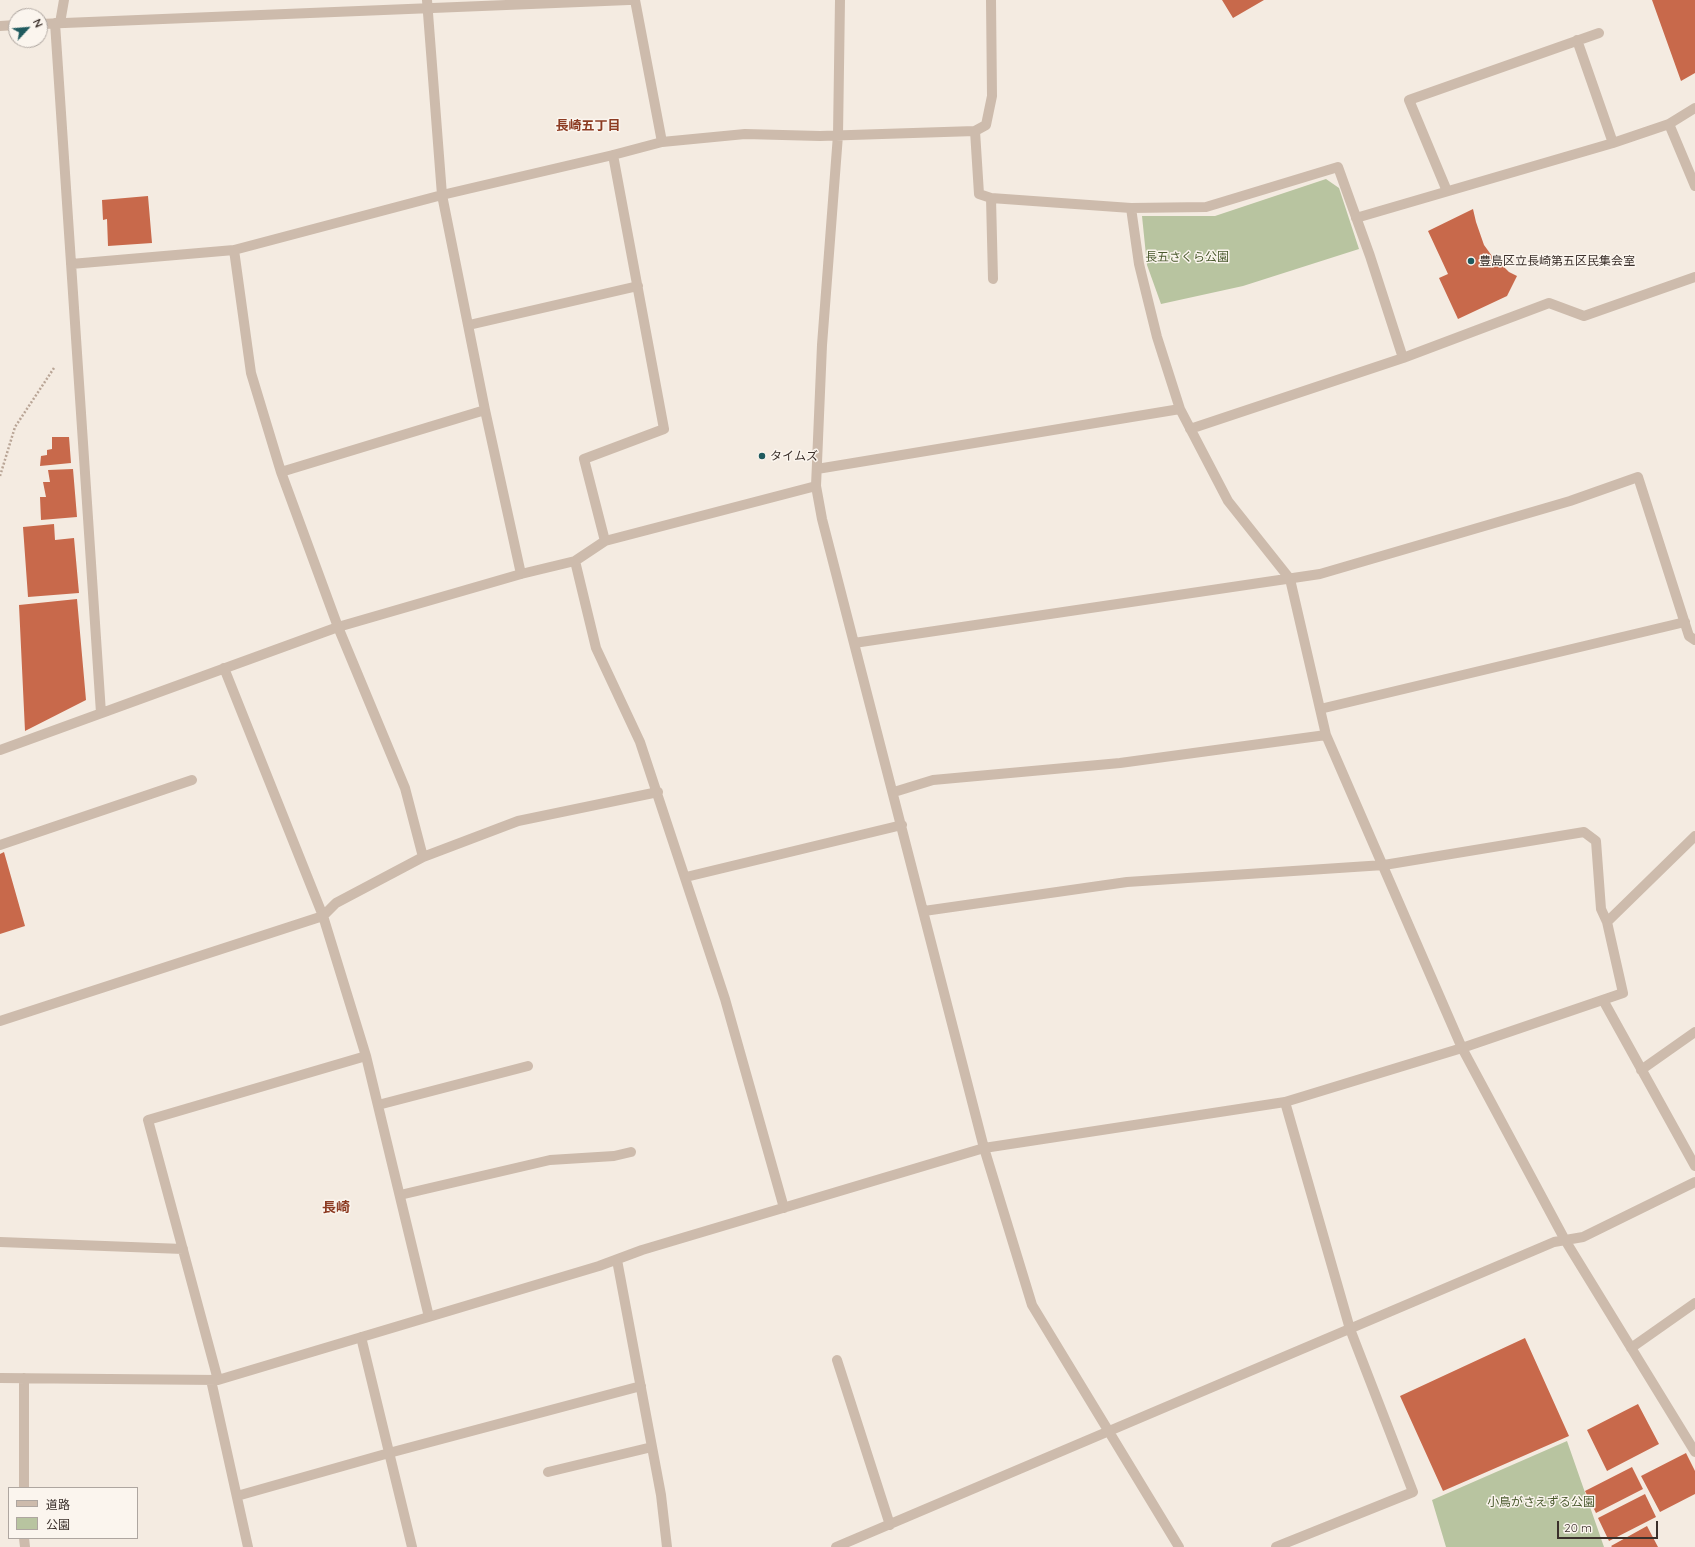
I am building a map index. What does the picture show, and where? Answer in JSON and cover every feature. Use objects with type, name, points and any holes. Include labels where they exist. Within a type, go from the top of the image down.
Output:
[{"type":"street","points":[[64,0],[58,23],[71,264],[101,713]]},
{"type":"street","points":[[48,24],[427,4],[629,0]]},
{"type":"street","points":[[635,0],[662,142]]},
{"type":"street","points":[[840,0],[838,135],[822,345],[816,486],[822,519],[894,792],[984,1148],[1032,1306],[1179,1547]]},
{"type":"street","points":[[71,264],[234,250],[442,195],[662,142],[745,134],[820,136],[975,131],[986,125],[992,96],[991,0]]},
{"type":"street","points":[[427,4],[442,195],[485,410],[521,574]]},
{"type":"street","points":[[1447,191],[1408,100],[1599,33]]},
{"type":"street","points":[[1577,40],[1613,143]]},
{"type":"street","points":[[1356,218],[1447,191],[1484,182],[1613,143],[1669,124],[1695,108]]},
{"type":"street","points":[[1669,124],[1695,186]]},
{"type":"street","points":[[975,131],[979,194],[991,198],[1131,208],[1206,207],[1338,167],[1403,358]]},
{"type":"street","points":[[605,541],[584,459],[664,430],[613,155]]},
{"type":"street","points":[[991,198],[993,279]]},
{"type":"street","points":[[1131,208],[1139,264],[1157,337],[1180,409],[1228,501],[1290,579],[1326,735],[1384,865],[1462,1048],[1565,1240],[1695,1452]]},
{"type":"street","points":[[234,250],[251,373],[280,472],[338,627],[405,788],[423,856]]},
{"type":"street","points":[[1190,429],[1403,358],[1549,302],[1584,316],[1695,276]]},
{"type":"street","points":[[469,325],[638,286]]},
{"type":"street","points":[[817,469],[1180,409]]},
{"type":"street","points":[[280,472],[485,410]]},
{"type":"street","points":[[854,643],[1320,574],[1570,501],[1638,477],[1689,636],[1695,640]]},
{"type":"street","points":[[0,750],[338,627],[521,574],[575,561],[605,541],[816,486]]},
{"type":"street","points":[[575,561],[596,648],[640,742],[686,877],[725,999],[784,1208]]},
{"type":"street","points":[[1320,709],[1685,622]]},
{"type":"street","points":[[224,668],[323,916],[366,1056],[430,1317]]},
{"type":"street","points":[[894,792],[933,780],[1120,763],[1326,735]]},
{"type":"street","points":[[0,845],[192,780]]},
{"type":"street","points":[[0,1021],[323,916],[336,903],[423,856],[518,821],[658,792]]},
{"type":"street","points":[[686,877],[902,824]]},
{"type":"street","points":[[0,1378],[214,1380],[430,1317],[599,1266],[642,1250],[984,1148],[1285,1102],[1462,1048],[1623,993],[1607,922],[1601,909],[1596,842],[1584,832],[1384,865],[1128,882],[924,910]]},
{"type":"street","points":[[1607,922],[1695,836]]},
{"type":"street","points":[[1603,1000],[1695,1166]]},
{"type":"street","points":[[1641,1070],[1695,1032]]},
{"type":"street","points":[[248,1547],[214,1380],[183,1249],[148,1120],[366,1056]]},
{"type":"street","points":[[378,1105],[528,1066]]},
{"type":"street","points":[[1276,1547],[1413,1492],[1350,1329],[1285,1102]]},
{"type":"street","points":[[400,1195],[550,1160],[614,1156],[631,1152]]},
{"type":"street","points":[[836,1547],[1554,1242],[1583,1237],[1695,1182]]},
{"type":"street","points":[[0,1242],[183,1249]]},
{"type":"street","points":[[617,1260],[661,1495],[667,1547]]},
{"type":"street","points":[[1631,1348],[1695,1303]]},
{"type":"street","points":[[361,1337],[412,1547]]},
{"type":"street","points":[[837,1360],[890,1525]]},
{"type":"street","points":[[24,1378],[24,1487]]},
{"type":"street","points":[[237,1496],[389,1453],[641,1386]]},
{"type":"street","points":[[548,1472],[652,1446]]},
{"type":"path","points":[[0,476],[15,427],[58,362],[78,360]]},
{"type":"green space","name":"長五さくら公園","points":[[1326,179],[1339,188],[1359,249],[1243,286],[1161,304],[1147,265],[1142,216],[1215,216]]},
{"type":"green space","name":"小鳥がさえずる公園","points":[[1567,1441],[1604,1547],[1446,1547],[1432,1500]]},
{"type":"building","points":[[1222,0],[1264,0],[1233,18]]},
{"type":"building","points":[[1652,0],[1695,0],[1695,73],[1681,81]]},
{"type":"building","points":[[148,196],[152,243],[108,246],[107,219],[103,220],[102,200]]},
{"type":"building","name":"豊島区立長崎第五区民集会室","points":[[1473,209],[1484,245],[1492,256],[1497,254],[1503,266],[1509,272],[1517,276],[1507,296],[1458,319],[1439,278],[1448,274],[1428,231]]},
{"type":"building","points":[[52,437],[69,437],[71,463],[40,466],[41,456],[47,455],[47,450],[52,449]]},
{"type":"building","points":[[73,469],[77,517],[41,520],[40,497],[46,497],[43,482],[50,482],[48,470]]},
{"type":"building","points":[[54,524],[55,540],[74,538],[79,593],[28,597],[23,527]]},
{"type":"building","points":[[77,599],[86,700],[25,731],[19,605]]},
{"type":"building","points":[[4,852],[25,926],[0,934],[0,854]]},
{"type":"building","points":[[1525,1338],[1569,1436],[1443,1491],[1400,1396]]},
{"type":"building","points":[[1638,1404],[1659,1444],[1607,1471],[1587,1430]]},
{"type":"building","points":[[1686,1453],[1695,1471],[1695,1494],[1660,1512],[1641,1476]]},
{"type":"building","points":[[1632,1467],[1643,1489],[1596,1513],[1585,1491]]},
{"type":"building","points":[[1645,1494],[1656,1517],[1609,1541],[1598,1518]]},
{"type":"building","points":[[1647,1526],[1658,1547],[1611,1546]]},
{"type":"place","name":"豊島区立長崎第五区民集会室","points":[[1471,261]]},
{"type":"place","name":"タイムズ","points":[[762,456]]},
{"type":"district","name":"長崎五丁目","points":[[588,126]]},
{"type":"district","name":"長崎","points":[[336,1208]]}]
